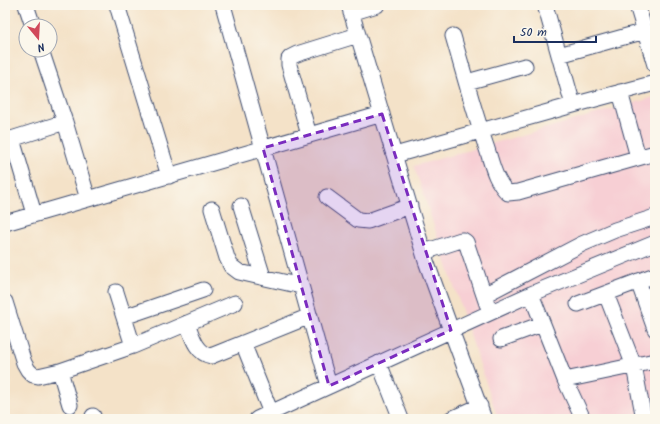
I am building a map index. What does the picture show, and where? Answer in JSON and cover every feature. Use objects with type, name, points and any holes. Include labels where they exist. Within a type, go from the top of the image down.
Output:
[{"type":"street","points":[[26,5],[30,18]]},
{"type":"street","points":[[117,5],[169,176]]},
{"type":"street","points":[[223,5],[330,386]]},
{"type":"street","points":[[377,5],[350,9],[424,252],[482,413],[451,419]]},
{"type":"street","points":[[545,5],[573,105]]},
{"type":"street","points":[[637,5],[655,65]]},
{"type":"street","points":[[559,55],[645,31]]},
{"type":"street","points":[[309,135],[289,65],[289,59],[296,54],[358,35]]},
{"type":"street","points":[[453,36],[481,131],[497,178],[502,187],[508,193],[518,192],[655,153]]},
{"type":"street","points":[[44,58],[88,199]]},
{"type":"street","points":[[467,82],[525,66]]},
{"type":"street","points":[[395,155],[655,83]]},
{"type":"street","points":[[620,92],[638,157]]},
{"type":"street","points":[[5,223],[382,114]]},
{"type":"street","points":[[34,214],[9,140],[65,122]]},
{"type":"street","points":[[327,197],[358,220],[363,221],[368,221],[410,206]]},
{"type":"street","points":[[241,206],[263,278]]},
{"type":"street","points":[[212,209],[227,258],[231,266],[239,272],[301,286]]},
{"type":"street","points":[[484,295],[582,244],[615,230],[655,217]]},
{"type":"street","points":[[257,419],[490,312],[651,244],[638,222]]},
{"type":"street","points":[[424,252],[461,240],[466,242],[490,312]]},
{"type":"street","points":[[578,304],[655,275]]},
{"type":"street","points":[[638,282],[655,330]]},
{"type":"street","points":[[124,317],[203,290]]},
{"type":"street","points":[[116,292],[133,346]]},
{"type":"street","points":[[531,294],[565,380],[583,419]]},
{"type":"street","points":[[606,294],[634,366],[644,419]]},
{"type":"street","points":[[6,310],[24,363],[33,375],[38,376],[133,346],[235,303]]},
{"type":"street","points":[[187,323],[200,352],[210,356],[310,316]]},
{"type":"street","points":[[501,339],[542,324]]},
{"type":"street","points":[[243,343],[271,413]]},
{"type":"street","points":[[565,380],[655,361]]},
{"type":"street","points":[[379,363],[401,419]]},
{"type":"street","points":[[60,370],[70,405]]},
{"type":"highlighted area","points":[[382,114],[451,330],[329,386],[263,148]]},
{"type":"shaded area","points":[[655,97],[655,419],[498,419],[414,166]]}]
